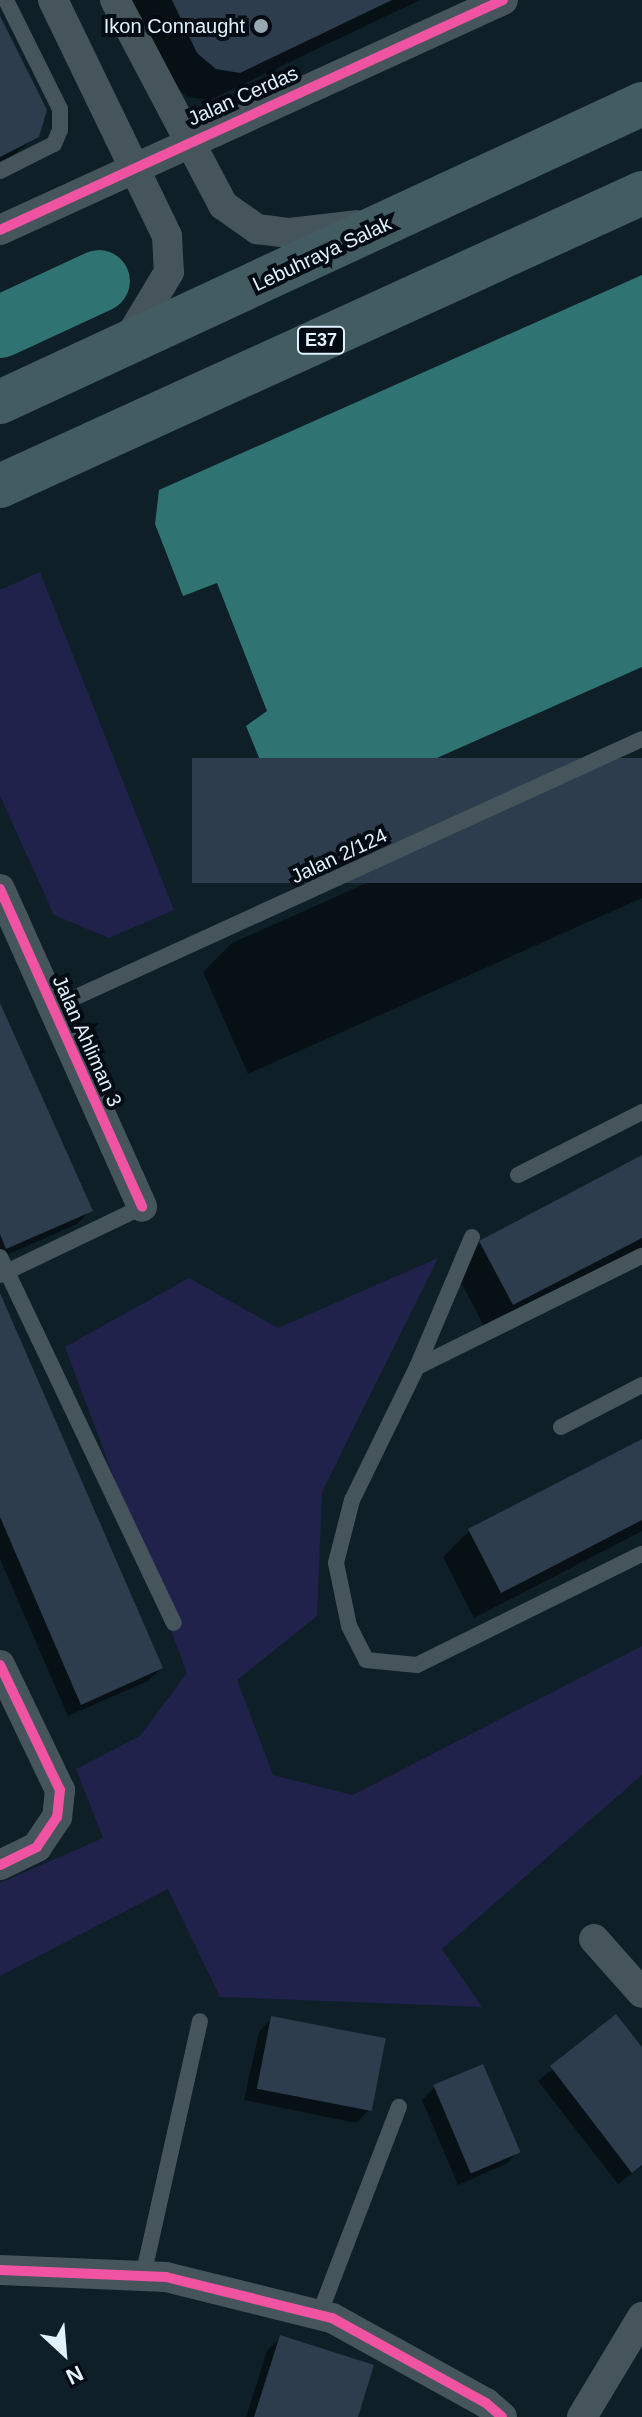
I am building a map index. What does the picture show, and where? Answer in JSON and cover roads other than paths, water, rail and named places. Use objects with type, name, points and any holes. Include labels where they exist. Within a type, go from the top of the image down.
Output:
[{"type":"highway","name":"Lebuhraya Salak","points":[[0,402],[642,104]]},
{"type":"highway","name":"E37","points":[[0,486],[642,193]]},
{"type":"street","points":[[53,0],[167,236],[169,272],[126,344]]},
{"type":"street","points":[[115,0],[185,141],[223,205],[257,229],[290,233],[396,220]]},
{"type":"street","name":"Jalan Cerdas","points":[[0,230],[185,141],[503,0]]},
{"type":"street","name":"Jalan Ahliman 3","points":[[0,889],[142,1207]]},
{"type":"street","points":[[0,1665],[60,1790],[57,1817],[37,1847],[0,1865]]},
{"type":"street","points":[[594,1939],[642,1993]]},
{"type":"street","points":[[0,2270],[143,2276],[319,2315],[486,2403],[502,2417]]},
{"type":"street","points":[[582,2417],[642,2317]]},
{"type":"lane","points":[[0,171],[54,144],[60,130],[60,109],[6,0]]},
{"type":"lane","name":"Jalan 2/124","points":[[52,1008],[642,739]]},
{"type":"lane","points":[[518,1175],[642,1112]]},
{"type":"lane","points":[[142,1207],[2,1268],[174,1623]]},
{"type":"lane","points":[[472,1237],[417,1367],[352,1500],[336,1563],[349,1626],[366,1660],[417,1665],[642,1554]]},
{"type":"lane","points":[[417,1367],[642,1256]]},
{"type":"lane","points":[[561,1427],[642,1385]]},
{"type":"lane","points":[[143,2276],[200,2021]]},
{"type":"lane","points":[[319,2315],[399,2107]]},
{"type":"waterway","points":[[0,327],[99,281]]},
{"type":"place","name":"Ikon Connaught","points":[[261,26]]}]
